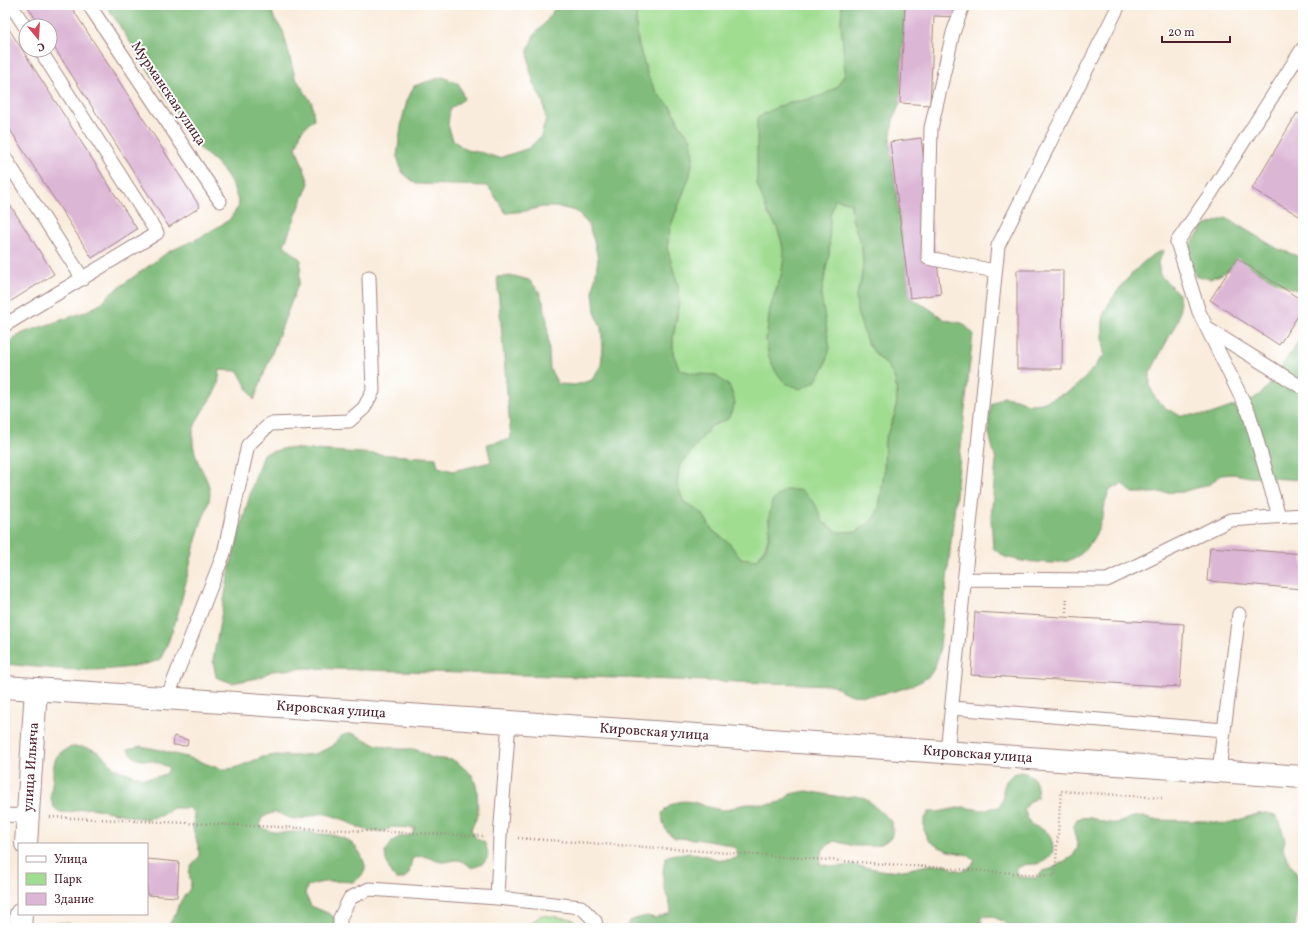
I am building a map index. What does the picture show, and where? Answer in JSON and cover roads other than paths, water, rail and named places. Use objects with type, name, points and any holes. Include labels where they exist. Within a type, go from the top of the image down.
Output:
[{"type":"main road","name":"Кировская улица","points":[[5,687],[947,753],[1092,761],[1303,777]]},
{"type":"main road","name":"улица Ильича","points":[[26,843],[36,689]]},
{"type":"main road","points":[[20,928],[21,915]]},
{"type":"lane","points":[[11,5],[19,18]]},
{"type":"lane","name":"Мурманская улица","points":[[90,5],[220,201]]},
{"type":"lane","points":[[963,5],[953,33],[931,128],[928,258],[995,271]]},
{"type":"lane","points":[[947,753],[998,246],[1119,5]]},
{"type":"lane","points":[[1279,516],[1249,413],[1199,312],[1177,242],[1211,193],[1302,52]]},
{"type":"lane","points":[[5,325],[157,233],[45,58]]},
{"type":"lane","points":[[5,158],[83,279]]},
{"type":"lane","points":[[167,698],[224,553],[248,445],[270,424],[349,420],[364,408],[373,391],[369,277]]},
{"type":"lane","points":[[1207,329],[1303,388]]},
{"type":"lane","points":[[964,579],[1107,580],[1230,520],[1303,515]]},
{"type":"lane","points":[[1219,771],[1239,614]]},
{"type":"lane","points":[[952,708],[1224,730]]},
{"type":"lane","points":[[497,898],[509,722]]},
{"type":"lane","points":[[5,815],[28,816]]},
{"type":"lane","points":[[340,928],[340,918],[350,898],[369,889],[497,898],[581,907],[595,921],[597,928]]}]
